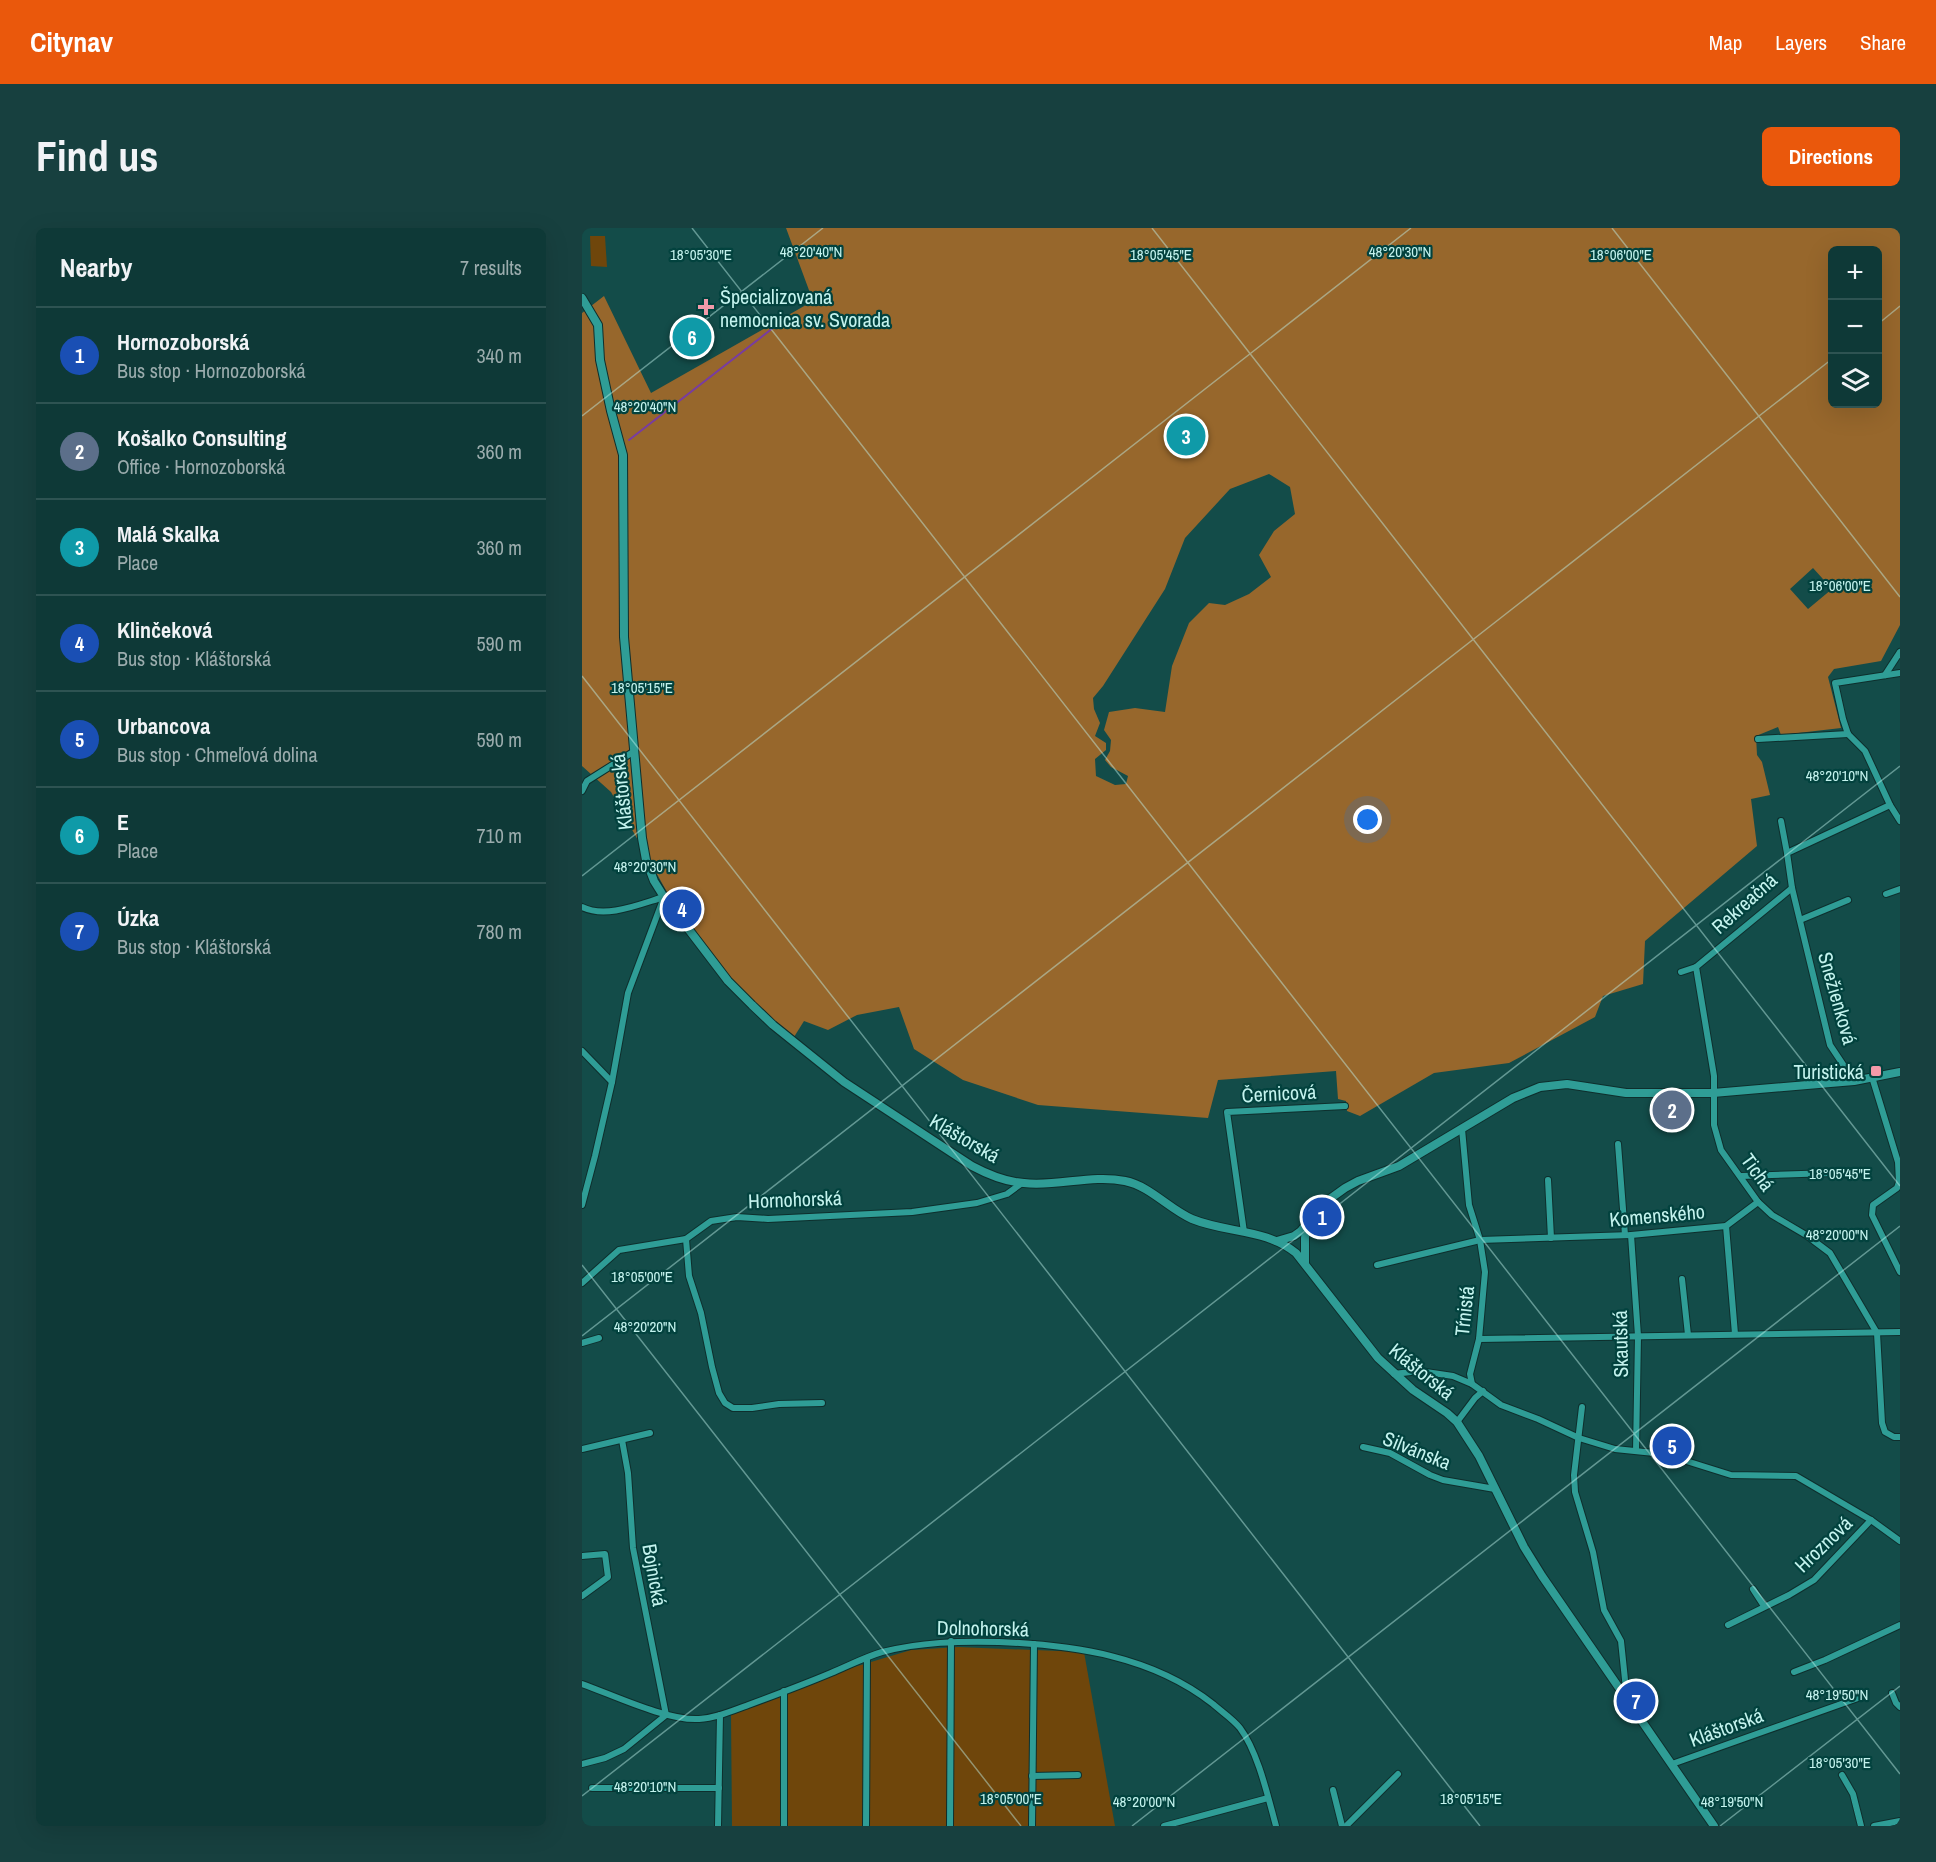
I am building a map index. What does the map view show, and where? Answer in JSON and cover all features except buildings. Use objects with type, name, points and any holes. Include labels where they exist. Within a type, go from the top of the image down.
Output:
[{"type":"street","name":"Kláštorská","points":[[582,298],[598,325],[600,360],[623,455],[624,637],[633,752],[646,860],[654,881],[664,897],[728,981],[782,1032],[844,1082],[961,1159],[994,1175],[1022,1183],[1106,1179],[1126,1181],[1144,1189],[1179,1213],[1192,1219],[1277,1241],[1292,1249],[1370,1349],[1394,1374],[1457,1422],[1479,1456],[1524,1547],[1542,1576],[1714,1826]]},
{"type":"street","points":[[1885,675],[1900,652]]},
{"type":"street","points":[[1900,673],[1835,683],[1842,719],[1848,734],[1865,751],[1890,806],[1900,821]]},
{"type":"street","points":[[1758,739],[1848,734]]},
{"type":"street","points":[[582,791],[585,778],[633,752]]},
{"type":"street","name":"Rekreačná","points":[[1787,853],[1890,806]]},
{"type":"street","name":"Rekreačná","points":[[1681,972],[1696,967],[1792,888],[1781,822]]},
{"type":"street","name":"Snežienková","points":[[1792,888],[1830,1046],[1854,1081]]},
{"type":"street","points":[[1886,894],[1900,889]]},
{"type":"street","points":[[582,907],[607,912],[664,897]]},
{"type":"street","points":[[582,1205],[596,1156],[628,993],[664,897]]},
{"type":"street","points":[[1800,920],[1848,900]]},
{"type":"street","points":[[1696,967],[1714,1076],[1713,1093]]},
{"type":"street","points":[[582,1051],[612,1082]]},
{"type":"street","points":[[1277,1241],[1293,1236],[1307,1225],[1320,1206],[1345,1188],[1399,1166],[1513,1098],[1540,1087],[1567,1084],[1626,1093],[1713,1093],[1854,1081],[1900,1072]]},
{"type":"street","points":[[1872,1077],[1898,1162],[1899,1182],[1897,1188],[1873,1205],[1872,1215],[1900,1272]]},
{"type":"street","name":"Tichá","points":[[1713,1093],[1714,1125],[1721,1150],[1758,1202],[1772,1215],[1806,1235],[1830,1253],[1877,1333]]},
{"type":"street","name":"Černicová","points":[[1244,1232],[1227,1112],[1345,1106]]},
{"type":"street","name":"Tŕnistá","points":[[1462,1129],[1469,1205],[1480,1240],[1485,1272],[1479,1339],[1470,1374],[1472,1383]]},
{"type":"street","name":"Skautská","points":[[1618,1144],[1638,1336],[1636,1451]]},
{"type":"street","points":[[1741,1176],[1833,1173]]},
{"type":"street","points":[[1548,1180],[1551,1238]]},
{"type":"street","name":"Hornohorská","points":[[582,1283],[619,1250],[686,1239],[711,1221],[737,1217],[768,1220],[912,1212],[977,1203],[1007,1194],[1022,1183]]},
{"type":"street","name":"Komenského","points":[[1480,1240],[1628,1235],[1726,1226],[1758,1202]]},
{"type":"street","points":[[1305,1263],[1307,1225]]},
{"type":"street","points":[[1726,1226],[1735,1334]]},
{"type":"street","points":[[686,1239],[689,1276],[701,1313],[711,1367],[719,1393],[725,1403],[733,1408],[822,1403]]},
{"type":"street","points":[[1377,1265],[1480,1240]]},
{"type":"street","points":[[1682,1279],[1688,1335]]},
{"type":"street","points":[[1479,1339],[1900,1332]]},
{"type":"street","points":[[1877,1333],[1882,1423],[1885,1432],[1894,1437],[1900,1437]]},
{"type":"street","points":[[582,1343],[599,1338]]},
{"type":"street","points":[[1394,1374],[1419,1371],[1452,1376],[1472,1383],[1501,1406],[1538,1419],[1579,1438],[1615,1449],[1664,1454],[1731,1474],[1796,1476],[1871,1520],[1900,1541]]},
{"type":"street","points":[[1457,1422],[1483,1391]]},
{"type":"street","points":[[1582,1407],[1574,1474],[1575,1492],[1593,1552],[1604,1610],[1621,1641],[1628,1700]]},
{"type":"street","points":[[582,1449],[650,1434]]},
{"type":"street","name":"Bojnická","points":[[622,1440],[628,1473],[633,1548],[666,1715]]},
{"type":"street","name":"Silvánska","points":[[1363,1447],[1390,1453],[1443,1480],[1495,1489]]},
{"type":"street","name":"Hroznová","points":[[1728,1625],[1790,1595],[1814,1580],[1871,1520]]},
{"type":"street","points":[[582,1556],[605,1554],[608,1577],[582,1596]]},
{"type":"street","points":[[1753,1589],[1764,1606]]},
{"type":"street","points":[[1794,1672],[1900,1625]]},
{"type":"street","points":[[950,1826],[951,1641]]},
{"type":"street","name":"Dolnohorská","points":[[582,1684],[666,1715],[681,1719],[700,1719],[720,1715],[880,1652],[923,1644],[951,1641],[1034,1644],[1083,1649],[1148,1666],[1196,1691],[1225,1713],[1244,1734],[1256,1762],[1276,1826]]},
{"type":"street","points":[[1032,1826],[1034,1644]]},
{"type":"street","points":[[866,1826],[867,1658]]},
{"type":"street","points":[[784,1691],[784,1826]]},
{"type":"street","points":[[1892,1693],[1900,1707]]},
{"type":"street","name":"Kláštorská","points":[[1672,1764],[1858,1698]]},
{"type":"street","points":[[582,1764],[605,1758],[624,1749],[666,1715]]},
{"type":"street","points":[[718,1826],[720,1715]]},
{"type":"street","points":[[1333,1790],[1344,1826],[1398,1774]]},
{"type":"street","points":[[1032,1776],[1078,1775]]},
{"type":"street","points":[[1842,1775],[1853,1794],[1861,1826]]},
{"type":"street","points":[[592,1788],[719,1788]]},
{"type":"street","points":[[1164,1826],[1268,1798]]},
{"type":"street","points":[[1874,1826],[1900,1821]]},
{"type":"shaded area","points":[[786,228],[1900,228],[1900,625],[1881,661],[1834,669],[1828,677],[1841,728],[1781,735],[1778,727],[1756,736],[1757,755],[1762,762],[1770,795],[1751,799],[1757,846],[1645,941],[1643,984],[1603,996],[1595,1017],[1509,1063],[1434,1073],[1360,1116],[1347,1111],[1346,1101],[1338,1099],[1336,1071],[1218,1080],[1208,1118],[1038,1105],[963,1080],[914,1049],[899,1007],[857,1015],[828,1030],[804,1021],[794,1037],[750,1000],[686,926],[611,792],[582,766],[582,313],[604,296],[651,393],[813,301]],"holes":[[[1269,474],[1290,487],[1295,514],[1274,531],[1259,555],[1271,577],[1249,594],[1225,605],[1209,603],[1189,623],[1172,666],[1165,712],[1135,708],[1109,712],[1104,730],[1111,740],[1110,751],[1105,760],[1111,767],[1128,776],[1126,784],[1115,785],[1096,776],[1095,759],[1106,750],[1106,743],[1095,736],[1100,723],[1094,709],[1093,698],[1165,589],[1185,538],[1230,489]],[[1813,568],[1832,589],[1808,609],[1790,589]]]},
{"type":"shaded area","points":[[590,236],[605,236],[607,267],[591,266]]},
{"type":"shaded area","points":[[958,1647],[1084,1652],[1115,1826],[732,1826],[731,1714],[851,1668],[911,1650]]},
{"type":"waterway","points":[[629,440],[787,317]]},
{"type":"place","name":"Špecializovaná nemocnica sv. Svorada","points":[[706,307]]},
{"type":"place","name":"E","points":[[692,337]]},
{"type":"place","name":"Malá Skalka","points":[[1186,436]]},
{"type":"place","name":"Klinčeková","points":[[682,909]]},
{"type":"place","name":"Turistická","points":[[1876,1071]]},
{"type":"place","name":"Košalko Consulting","points":[[1672,1110]]},
{"type":"place","name":"Hornozoborská","points":[[1322,1217]]},
{"type":"place","name":"Urbancova","points":[[1672,1446]]},
{"type":"place","name":"Úzka","points":[[1636,1701]]}]
